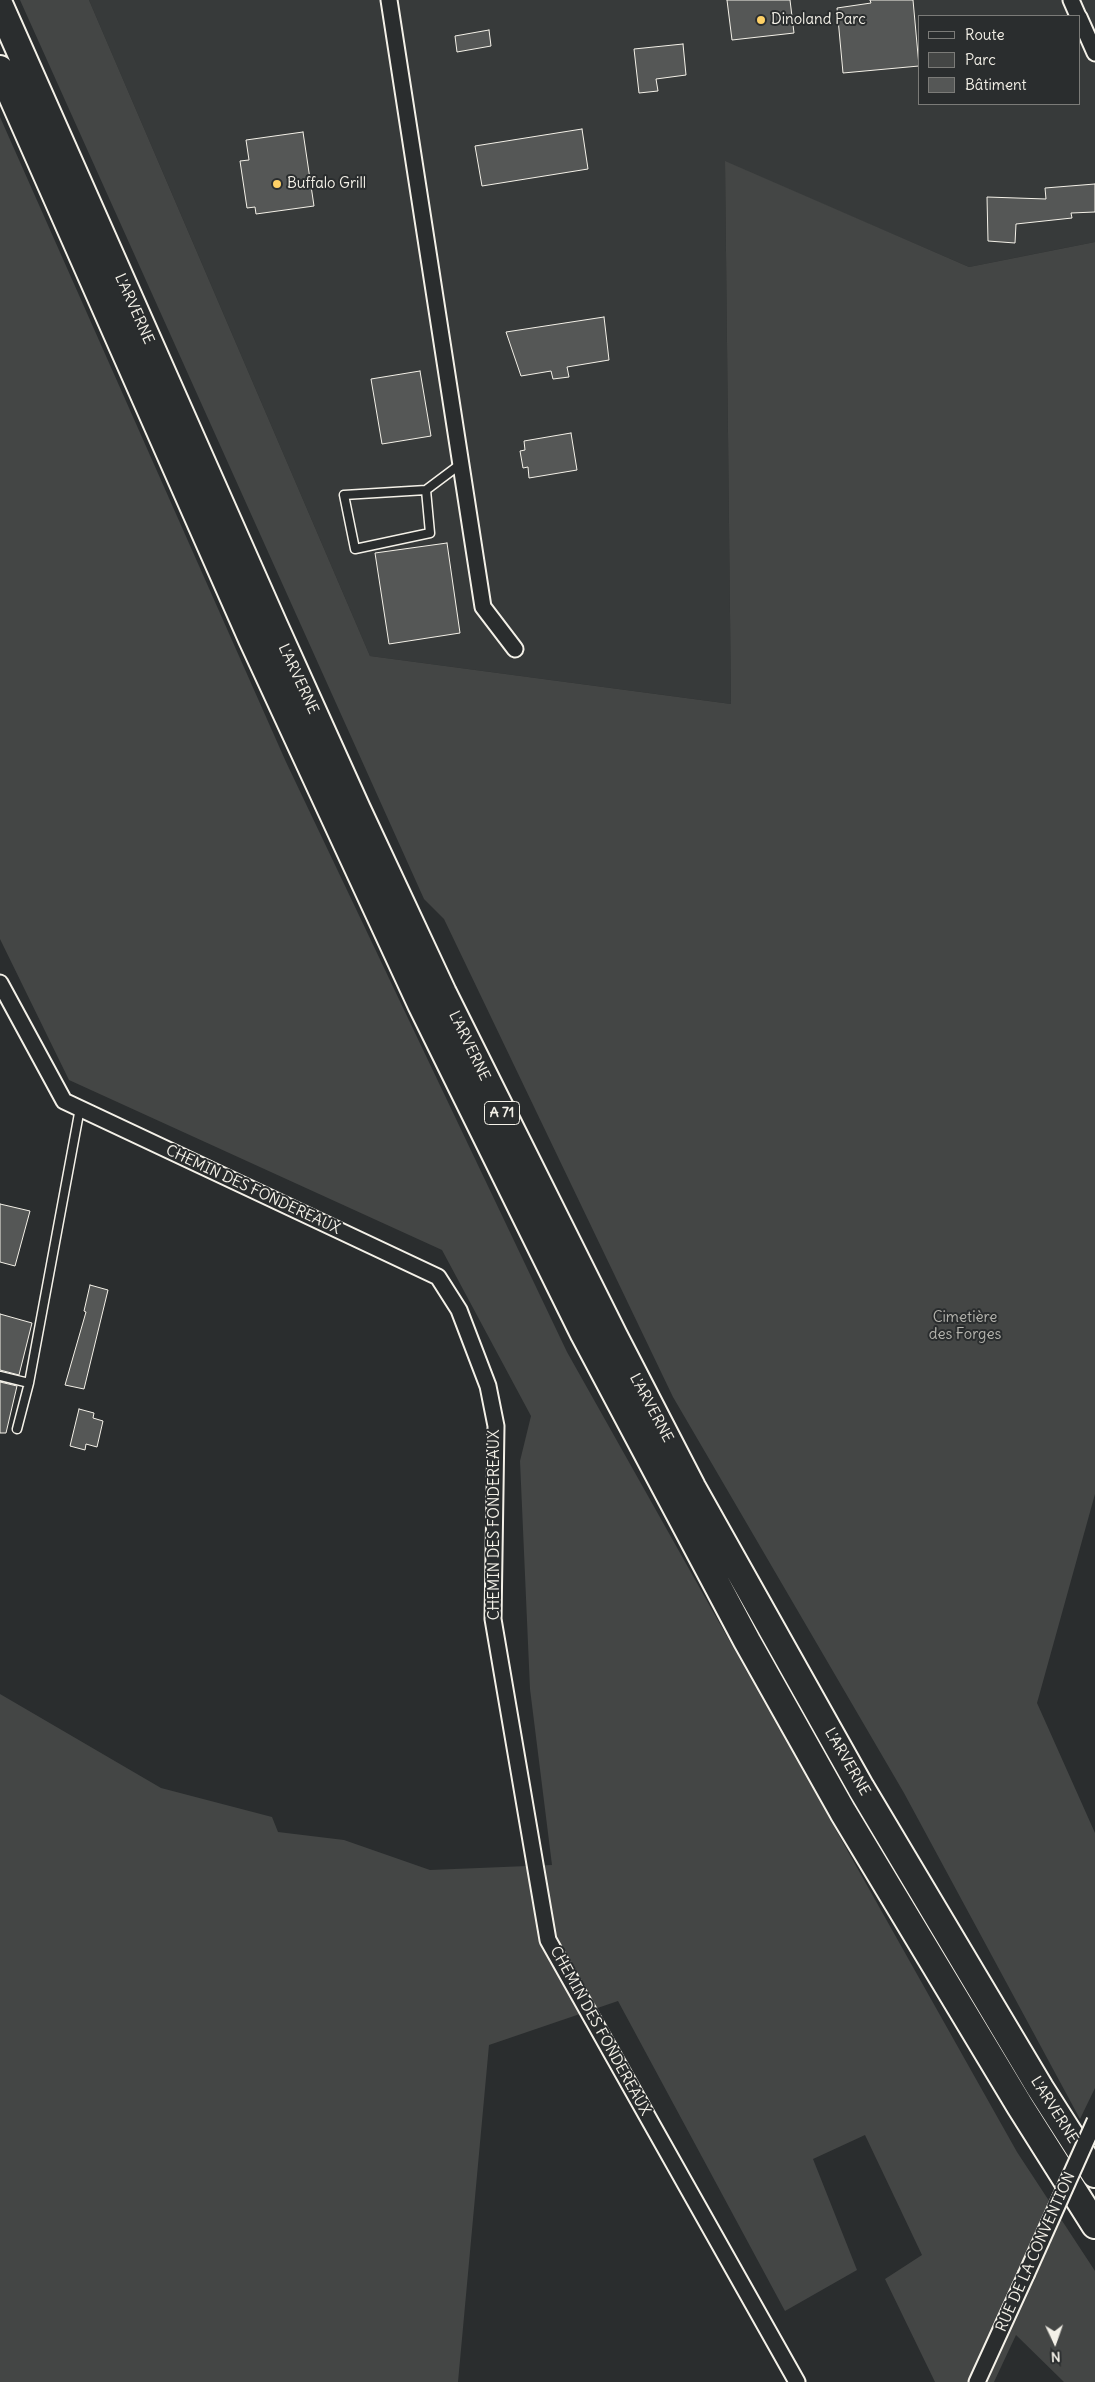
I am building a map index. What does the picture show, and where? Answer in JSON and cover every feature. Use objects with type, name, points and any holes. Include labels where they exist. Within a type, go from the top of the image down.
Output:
[{"type":"highway","name":"L'ARVERNE","points":[[0,6],[274,625],[358,809],[448,1002],[614,1336],[692,1487],[861,1788],[1025,2062],[1095,2174]]},
{"type":"highway","name":"L'ARVERNE","points":[[0,69],[264,665],[421,1004],[584,1334],[747,1641],[843,1812],[1009,2089],[1095,2225]]},
{"type":"street","points":[[389,0],[484,607],[515,649]]},
{"type":"street","points":[[1071,0],[1077,15]]},
{"type":"street","points":[[1080,21],[1095,52]]},
{"type":"street","name":"CHEMIN DES FONDEREAUX","points":[[0,983],[64,1100],[438,1277],[460,1310],[488,1386],[496,1426],[493,1620],[548,1940],[797,2382]]},
{"type":"street","name":"RUE DE LA CONVENTION","points":[[977,2382],[1095,2121]]},
{"type":"lane","points":[[426,490],[430,533],[355,549],[344,495],[426,490],[462,463]]},
{"type":"lane","points":[[17,1429],[29,1383],[80,1108]]},
{"type":"lane","points":[[0,1376],[29,1383]]},
{"type":"shaded area","points":[[89,0],[1095,0],[1095,242],[969,267],[725,162],[731,704],[370,656]]},
{"type":"green space","name":"Cimetière des Forges","points":[[20,0],[89,0],[370,656],[731,704],[725,161],[969,267],[1095,242],[1095,1494],[1037,1703],[1095,1833],[1095,2088],[1080,2119],[904,1793],[673,1397],[444,919],[424,899]]},
{"type":"green space","points":[[0,117],[286,762],[567,1352],[1017,2152],[1095,2271],[1095,2382],[1064,2382],[1016,2335],[994,2382],[935,2382],[885,2279],[922,2255],[865,2135],[813,2159],[857,2270],[785,2311],[618,2001],[489,2045],[458,2382],[0,2382],[0,1694],[161,1788],[272,1817],[278,1832],[344,1840],[430,1870],[552,1865],[530,1689],[520,1461],[531,1416],[442,1250],[69,1080],[0,939]]},
{"type":"building","name":"Dinoland Parc","points":[[727,0],[790,0],[794,33],[732,40]]},
{"type":"building","points":[[870,0],[913,0],[918,66],[843,73],[837,8],[871,3]]},
{"type":"building","points":[[489,30],[491,46],[457,52],[455,36]]},
{"type":"building","points":[[683,44],[686,75],[656,79],[658,91],[639,93],[634,49]]},
{"type":"building","points":[[582,129],[588,169],[482,186],[475,146]]},
{"type":"building","name":"Buffalo Grill","points":[[303,132],[314,206],[256,214],[255,207],[247,208],[240,161],[249,160],[246,140]]},
{"type":"building","points":[[1095,184],[1095,212],[1071,213],[1072,218],[1016,224],[1015,243],[988,241],[987,197],[1046,199],[1045,188]]},
{"type":"building","points":[[604,317],[609,360],[567,367],[569,377],[553,379],[551,371],[521,376],[506,332]]},
{"type":"building","points":[[420,371],[431,436],[382,444],[371,379]]},
{"type":"building","points":[[571,433],[577,470],[529,478],[528,467],[523,468],[520,451],[525,450],[524,441]]},
{"type":"building","points":[[447,543],[460,633],[389,644],[375,553]]},
{"type":"building","points":[[0,1204],[30,1211],[15,1266],[0,1262]]},
{"type":"building","points":[[90,1285],[108,1290],[84,1389],[65,1385],[86,1312],[84,1311]]},
{"type":"building","points":[[0,1314],[32,1323],[19,1375],[0,1370]]},
{"type":"building","points":[[0,1382],[17,1386],[6,1433],[0,1433]]},
{"type":"building","points":[[79,1409],[94,1413],[93,1418],[103,1421],[97,1447],[86,1444],[85,1450],[70,1446]]},
{"type":"place","name":"Dinoland Parc","points":[[761,20]]},
{"type":"place","name":"Buffalo Grill","points":[[277,184]]}]
